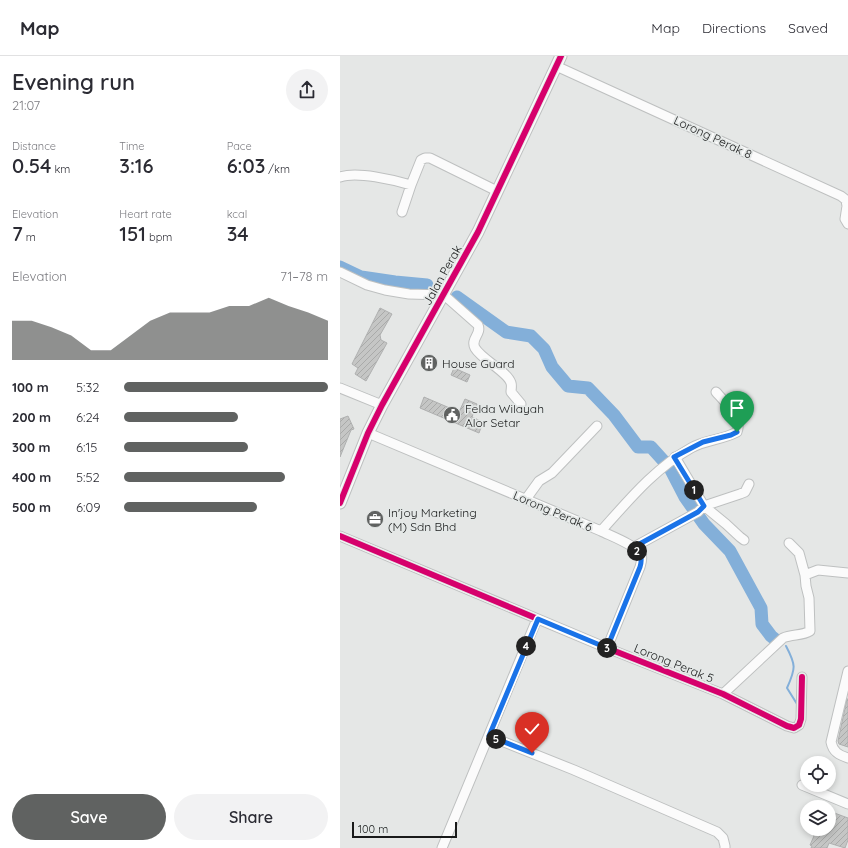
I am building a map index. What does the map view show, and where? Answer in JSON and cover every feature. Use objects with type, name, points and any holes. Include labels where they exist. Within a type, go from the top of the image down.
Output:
[{"type":"street","name":"Jalan Perak","points":[[340,503],[368,433],[478,232],[558,61]]},
{"type":"street","name":"Lorong Perak 8","points":[[558,61],[841,196],[846,200],[847,206],[845,219],[848,224]]},
{"type":"street","points":[[402,212],[421,160],[425,158],[430,158],[497,191]]},
{"type":"street","points":[[340,177],[353,174],[411,185]]},
{"type":"street","points":[[340,272],[367,285],[385,290],[420,295],[444,295],[478,325],[479,331],[474,339],[474,347],[509,379],[512,386],[511,392],[521,404]]},
{"type":"street","points":[[340,388],[382,406]]},
{"type":"street","points":[[601,531],[645,484],[668,463],[703,442],[737,432],[738,425],[731,409],[716,392]]},
{"type":"street","points":[[526,499],[540,481],[552,473],[597,426]]},
{"type":"street","name":"Lorong Perak 6","points":[[368,433],[601,531],[634,547]]},
{"type":"street","points":[[668,463],[697,511],[726,524],[744,540]]},
{"type":"street","points":[[607,648],[642,561],[641,554],[634,547],[697,511],[745,492],[749,484]]},
{"type":"street","name":"Lorong Perak 5","points":[[340,536],[607,648],[723,694],[781,724],[794,728],[799,725],[801,719],[802,677]]},
{"type":"street","points":[[723,694],[783,638],[810,631],[809,598],[805,575],[799,553],[788,543]]},
{"type":"street","points":[[805,575],[818,570],[848,573]]},
{"type":"street","points":[[442,848],[538,619]]},
{"type":"street","points":[[848,671],[831,737],[832,748],[835,752],[848,758]]},
{"type":"street","points":[[489,736],[574,770],[717,832],[723,838],[725,848]]},
{"type":"street","points":[[819,792],[848,804]]},
{"type":"building","points":[[380,308],[392,314],[380,335],[381,340],[387,343],[366,381],[355,374],[358,368],[352,364]]},
{"type":"building","points":[[454,368],[470,375],[467,382],[451,375]]},
{"type":"building","name":"Felda Wilayah Alor Setar","points":[[424,397],[459,412],[465,399],[477,404],[472,417],[483,422],[479,433],[420,408]]},
{"type":"building","points":[[348,416],[354,429],[351,430],[340,457],[340,419]]},
{"type":"building","points":[[847,699],[848,747],[839,744],[838,741]]},
{"type":"building","points":[[836,814],[848,818],[848,840],[845,848],[829,843],[827,848],[811,848],[812,846],[810,845],[814,836],[836,836]]},
{"type":"waterway","points":[[340,267],[361,277],[427,285]]},
{"type":"waterway","points":[[457,297],[506,332],[531,336],[544,349],[552,367],[568,386],[588,388],[614,415],[638,447],[651,447],[670,468],[685,497],[704,524],[730,551],[761,608],[762,624],[776,640]]},
{"type":"waterway","points":[[786,646],[792,658],[794,667],[787,688],[797,704]]},
{"type":"cycle path","points":[[340,503],[368,433],[478,232],[561,56]]},
{"type":"cycle path","points":[[340,536],[607,648],[723,694],[787,726],[794,728],[799,725],[801,719],[802,677]]},
{"type":"place","name":"House Guard","points":[[429,363]]},
{"type":"place","name":"Felda Wilayah Alor Setar","points":[[452,415]]},
{"type":"place","name":"In'joy Marketing (M) Sdn Bhd","points":[[375,519]]},
{"type":"route","points":[[532,753],[489,736],[538,619],[607,648],[642,561],[641,554],[634,547],[698,512],[704,506],[674,457],[703,442],[737,432]]}]
